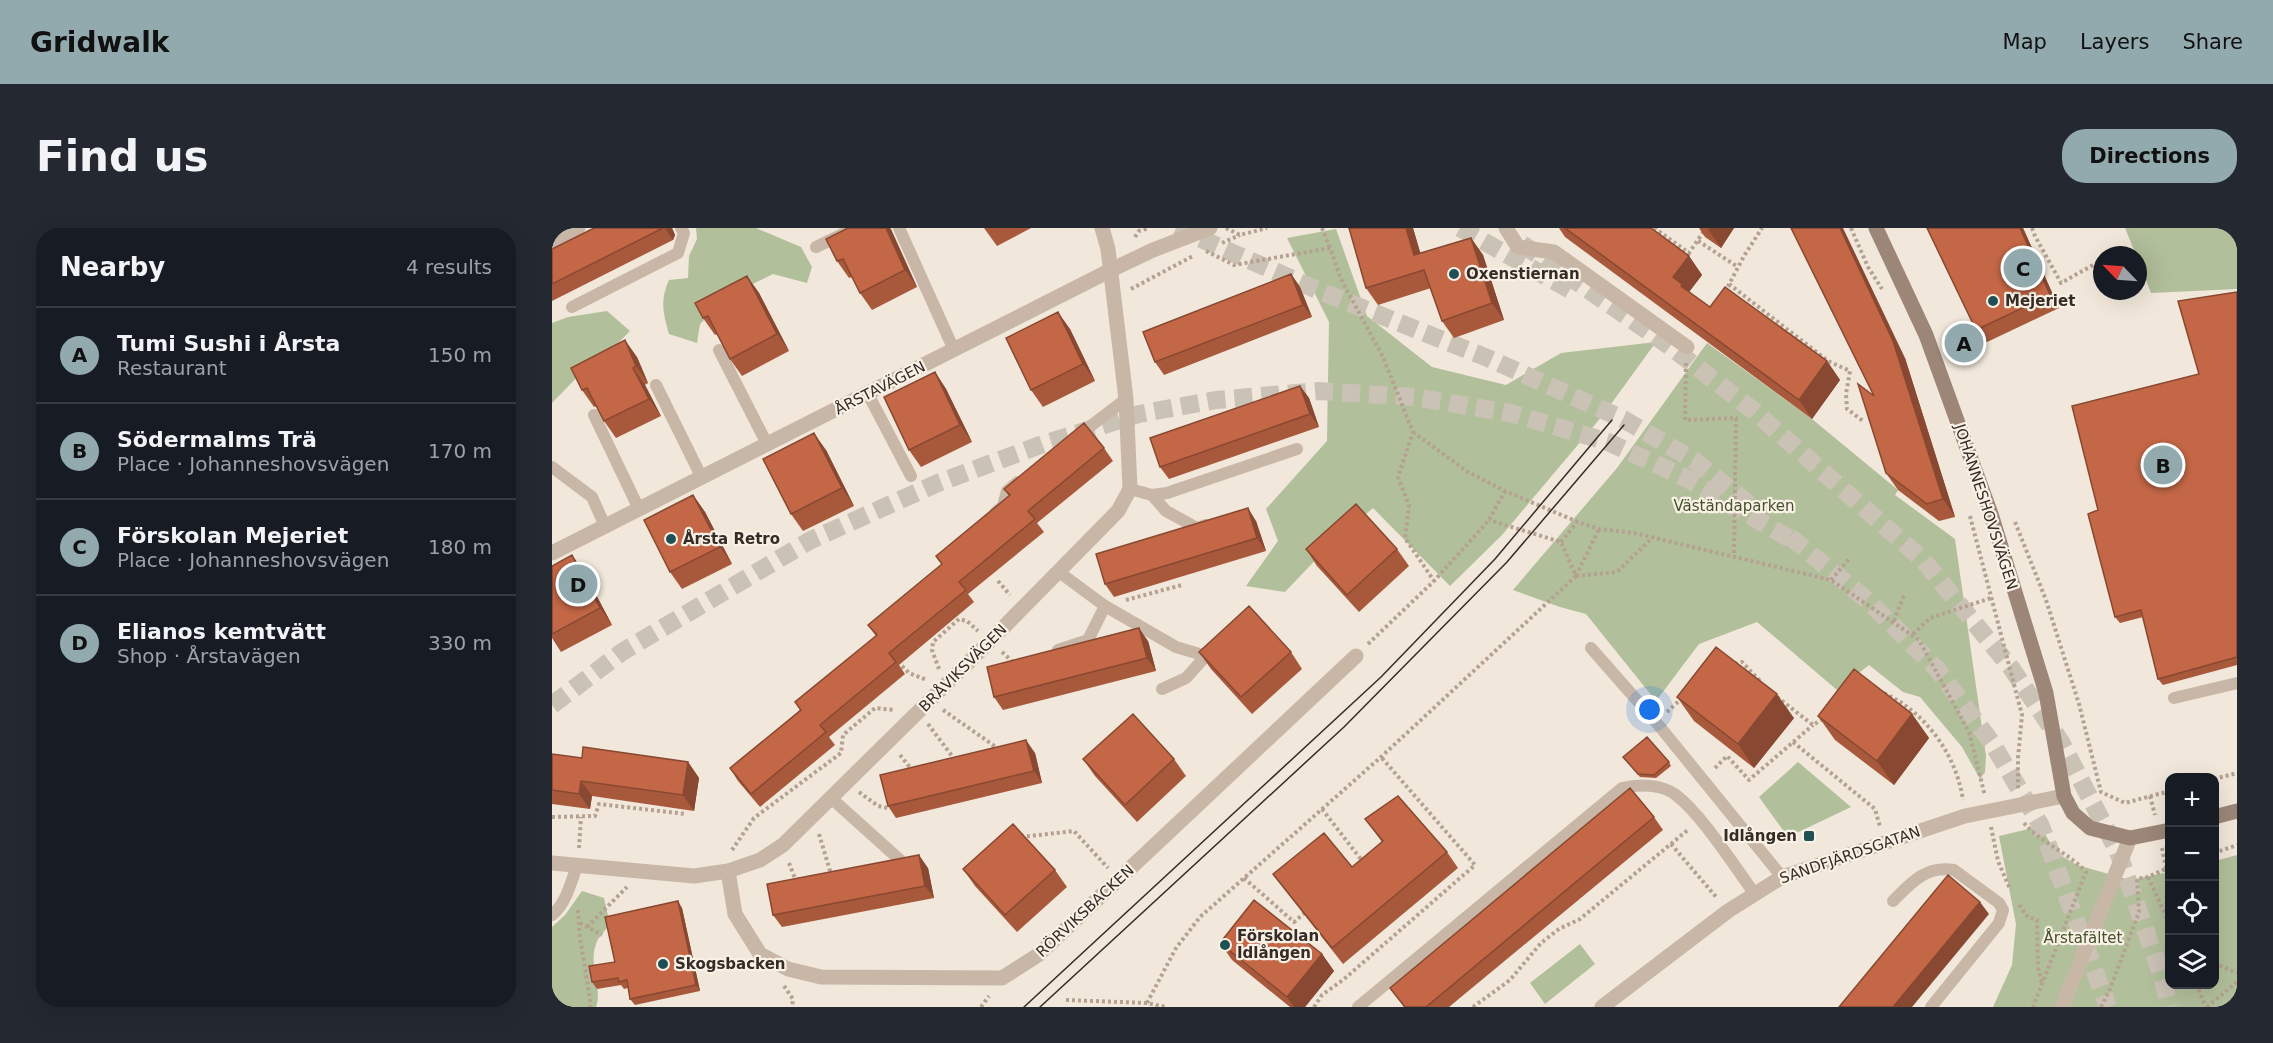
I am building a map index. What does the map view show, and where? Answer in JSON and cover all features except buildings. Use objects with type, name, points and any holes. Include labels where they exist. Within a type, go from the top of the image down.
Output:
[{"type":"main road","name":"JOHANNESHOVSVÄGEN","points":[[1876,228],[1926,335],[1991,514],[2046,693],[2064,796]]},
{"type":"main road","points":[[2064,796],[2073,813],[2090,828],[2130,838],[2165,831]]},
{"type":"main road","points":[[2219,816],[2237,811]]},
{"type":"street","points":[[552,241],[578,228]]},
{"type":"street","points":[[1102,228],[1111,270],[1126,399],[1130,489]]},
{"type":"street","name":"ÅRSTAVÄGEN","points":[[552,553],[1111,270],[1153,250],[1210,228]]},
{"type":"street","points":[[1506,228],[1518,247],[1554,252],[1687,347]]},
{"type":"street","name":"BRÅVIKSVÄGEN","points":[[552,863],[694,876],[728,871],[760,860],[783,845],[945,687],[1118,511],[1130,489]]},
{"type":"street","name":"RÖRVIKSBACKEN","points":[[728,871],[735,914],[760,954],[788,969],[821,977],[1002,978],[1038,955],[1356,656]]},
{"type":"street","name":"SANDFJÄRDSGATAN","points":[[1602,1007],[1728,911],[1782,877],[1965,816],[1989,817],[2018,805],[2064,796]]},
{"type":"street","points":[[2062,1007],[2130,838]]},
{"type":"lane","points":[[572,307],[678,252],[684,233],[681,228]]},
{"type":"lane","points":[[816,247],[855,228]]},
{"type":"lane","points":[[899,228],[954,350]]},
{"type":"lane","points":[[719,350],[767,444]]},
{"type":"lane","points":[[656,385],[702,478]]},
{"type":"lane","points":[[868,393],[911,476]]},
{"type":"lane","points":[[1062,448],[1126,399]]},
{"type":"lane","points":[[594,415],[639,509]]},
{"type":"lane","points":[[1130,489],[1152,495],[1167,493],[1297,449]]},
{"type":"lane","points":[[552,467],[592,497],[605,526]]},
{"type":"lane","points":[[985,521],[1003,506],[1007,491],[1025,477]]},
{"type":"lane","points":[[1152,495],[1166,511],[1197,528],[1216,522]]},
{"type":"lane","points":[[1059,572],[1105,606],[1176,647],[1206,656]]},
{"type":"lane","points":[[1046,654],[1088,640],[1105,606]]},
{"type":"lane","points":[[1162,689],[1186,678],[1221,639]]},
{"type":"lane","points":[[1591,648],[1704,779],[1782,877]]},
{"type":"lane","points":[[2174,698],[2237,683]]},
{"type":"lane","points":[[1358,1007],[1622,788],[1637,784],[1653,786],[1675,794],[1699,820],[1755,894]]},
{"type":"lane","points":[[831,798],[900,860]]},
{"type":"lane","points":[[552,915],[557,911],[568,891],[577,866]]},
{"type":"lane","points":[[1893,901],[1922,874],[1945,868],[1954,870],[1999,903],[2003,910],[1999,922],[1931,1007]]},
{"type":"path","points":[[1225,228],[1240,235]]},
{"type":"path","points":[[1114,299],[1240,235],[1267,228]]},
{"type":"path","points":[[1322,228],[1341,279],[1383,357],[1413,432],[1468,472],[1505,491],[1599,529],[1634,533],[1831,580],[1919,640],[1969,732],[1998,861],[2014,898],[2028,916],[2037,920],[2038,968],[2042,985]]},
{"type":"path","points":[[1654,228],[1689,253],[1703,229]]},
{"type":"path","points":[[1724,294],[1762,228]]},
{"type":"path","points":[[1851,228],[1868,267],[1885,294]]},
{"type":"path","points":[[2032,228],[2061,282],[2093,265]]},
{"type":"path","points":[[1698,241],[1738,267]]},
{"type":"path","points":[[1206,251],[1234,265],[1330,248]]},
{"type":"path","points":[[1729,284],[1828,361],[1850,371],[1846,394],[1847,409],[1863,421]]},
{"type":"path","points":[[1687,347],[1684,420],[1736,418],[1734,556]]},
{"type":"path","points":[[1413,432],[1398,477],[1409,505],[1405,538],[1434,580]]},
{"type":"path","points":[[1356,656],[1434,580],[1489,520],[1505,491]]},
{"type":"path","points":[[1969,513],[2022,715],[2018,758],[2018,805],[2024,823],[2034,835],[2075,860],[2086,872],[2033,1007]]},
{"type":"path","points":[[1489,520],[1561,542],[1576,576]]},
{"type":"path","points":[[1561,542],[1578,522]]},
{"type":"path","points":[[1147,1003],[1176,948],[1200,917],[1381,757],[1576,576],[1599,529]]},
{"type":"path","points":[[1576,576],[1617,572],[1652,538]]},
{"type":"path","points":[[1831,580],[1850,558]]},
{"type":"path","points":[[1105,606],[1182,585]]},
{"type":"path","points":[[1894,621],[1904,595]]},
{"type":"path","points":[[1913,634],[1930,618],[1990,598]]},
{"type":"path","points":[[945,687],[932,650],[933,642],[959,620],[967,621],[990,641]]},
{"type":"path","points":[[1726,667],[1742,662],[1764,685]]},
{"type":"path","points":[[902,666],[909,673],[945,687]]},
{"type":"path","points":[[1771,692],[1813,724]]},
{"type":"path","points":[[1881,692],[1897,699],[1929,725],[1945,748],[1961,787],[1965,816]]},
{"type":"path","points":[[1656,722],[1685,696]]},
{"type":"path","points":[[924,706],[955,760]]},
{"type":"path","points":[[728,871],[730,853],[754,818],[841,753],[843,735],[874,708],[924,706],[996,747],[986,751]]},
{"type":"path","points":[[1704,779],[1727,756],[1749,780],[1813,724],[1829,715]]},
{"type":"path","points":[[889,742],[914,772]]},
{"type":"path","points":[[1793,742],[1875,809]]},
{"type":"path","points":[[945,763],[966,757]]},
{"type":"path","points":[[1314,1007],[1322,995],[1343,980],[1475,865],[1381,757]]},
{"type":"path","points":[[2219,778],[2237,773]]},
{"type":"path","points":[[846,783],[879,806],[888,807]]},
{"type":"path","points":[[2150,796],[2165,792]]},
{"type":"path","points":[[552,817],[595,816],[599,804],[686,814]]},
{"type":"path","points":[[1322,809],[1364,864]]},
{"type":"path","points":[[814,815],[831,874]]},
{"type":"path","points":[[579,848],[581,817]]},
{"type":"path","points":[[1473,1007],[1510,980],[1529,956],[1558,929],[1580,919],[1699,820]]},
{"type":"path","points":[[1016,837],[1074,831],[1118,880]]},
{"type":"path","points":[[1671,843],[1728,911]]},
{"type":"path","points":[[783,845],[796,882],[808,880]]},
{"type":"path","points":[[2219,850],[2237,845]]},
{"type":"path","points":[[2101,1007],[2139,912],[2137,879],[2148,877],[2165,869]]},
{"type":"path","points":[[587,927],[643,872]]},
{"type":"path","points":[[819,877],[842,872]]},
{"type":"path","points":[[2148,877],[2165,916]]},
{"type":"path","points":[[1244,878],[1294,922],[1312,907]]},
{"type":"path","points":[[578,903],[590,1007]]},
{"type":"path","points":[[579,922],[602,935]]},
{"type":"path","points":[[2219,965],[2237,974]]},
{"type":"path","points":[[2198,989],[2206,1007],[2237,982]]},
{"type":"path","points":[[981,1007],[992,993]]},
{"type":"path","points":[[1066,1000],[1147,1003],[1166,1007]]},
{"type":"green space","points":[[696,228],[756,228],[801,247],[812,267],[807,283],[773,274],[728,296],[700,324],[697,343],[669,334],[664,313],[664,294],[669,280],[688,278],[689,256],[697,239]]},
{"type":"green space","points":[[2125,228],[2237,228],[2237,289],[2151,293],[2147,283],[2147,246],[2132,246]]},
{"type":"green space","points":[[1336,229],[1367,316],[1432,367],[1506,385],[1561,353],[1656,342],[1603,415],[1502,535],[1450,586],[1373,508],[1325,550],[1285,592],[1246,586],[1278,541],[1266,509],[1327,441],[1329,322],[1287,238]]},
{"type":"green space","points":[[607,311],[630,331],[581,373],[552,403],[552,323],[568,317]]},
{"type":"green space","name":"Väständaparken","points":[[1707,343],[1812,419],[1898,490],[1895,495],[1955,539],[1986,756],[1985,772],[1980,779],[1962,747],[1920,697],[1903,692],[1869,665],[1837,690],[1757,622],[1699,644],[1656,701],[1586,614],[1513,590],[1617,468]]},
{"type":"green space","points":[[1798,762],[1851,807],[1788,837],[1759,797]]},
{"type":"green space","name":"Årstafältet","points":[[2041,826],[2055,852],[2077,865],[2130,880],[2165,873],[2165,989],[2219,989],[2219,860],[2237,855],[2237,1007],[1993,1007],[2012,965],[2016,924],[1999,836]]},
{"type":"green space","points":[[582,891],[604,898],[610,924],[598,939],[594,952],[598,1000],[596,1007],[552,1007],[552,927],[565,915]]},
{"type":"green space","points":[[1580,944],[1595,964],[1545,1004],[1530,983]]},
{"type":"tunnel","points":[[1176,228],[1322,292],[1490,359],[1623,419],[1695,461],[1750,505]]},
{"type":"tunnel","points":[[1460,228],[1572,291]]},
{"type":"tunnel","points":[[1522,244],[1668,345],[1754,411],[1923,560],[2012,669],[2061,742],[2118,852],[2163,980],[2169,1007]]},
{"type":"tunnel","points":[[552,705],[622,652],[811,540],[938,483],[1043,444],[1139,414],[1216,400],[1319,391],[1414,397],[1510,413],[1608,442],[1686,478],[1799,544]]},
{"type":"tunnel","points":[[1790,537],[1867,600],[1937,669],[1992,743],[2041,826],[2108,1007]]},
{"type":"tram line","points":[[1024,1007],[1381,677],[1495,559],[1612,420]]},
{"type":"tram line","points":[[1040,1007],[1344,727],[1507,562],[1624,425]]},
{"type":"place","name":"Förskolan Mejeriet","points":[[2023,268]]},
{"type":"place","name":"Oxenstiernan","points":[[1454,274]]},
{"type":"place","name":"Mejeriet","points":[[1993,301]]},
{"type":"place","name":"Tumi Sushi i Årsta","points":[[1964,343]]},
{"type":"place","name":"Södermalms Trä","points":[[2163,465]]},
{"type":"place","name":"Årsta Retro","points":[[671,539]]},
{"type":"place","name":"Elianos kemtvätt","points":[[578,584]]},
{"type":"place","name":"Idlången","points":[[1809,836]]},
{"type":"place","name":"Förskolan Idlången","points":[[1225,945]]},
{"type":"place","name":"Skogsbacken","points":[[663,964]]}]
